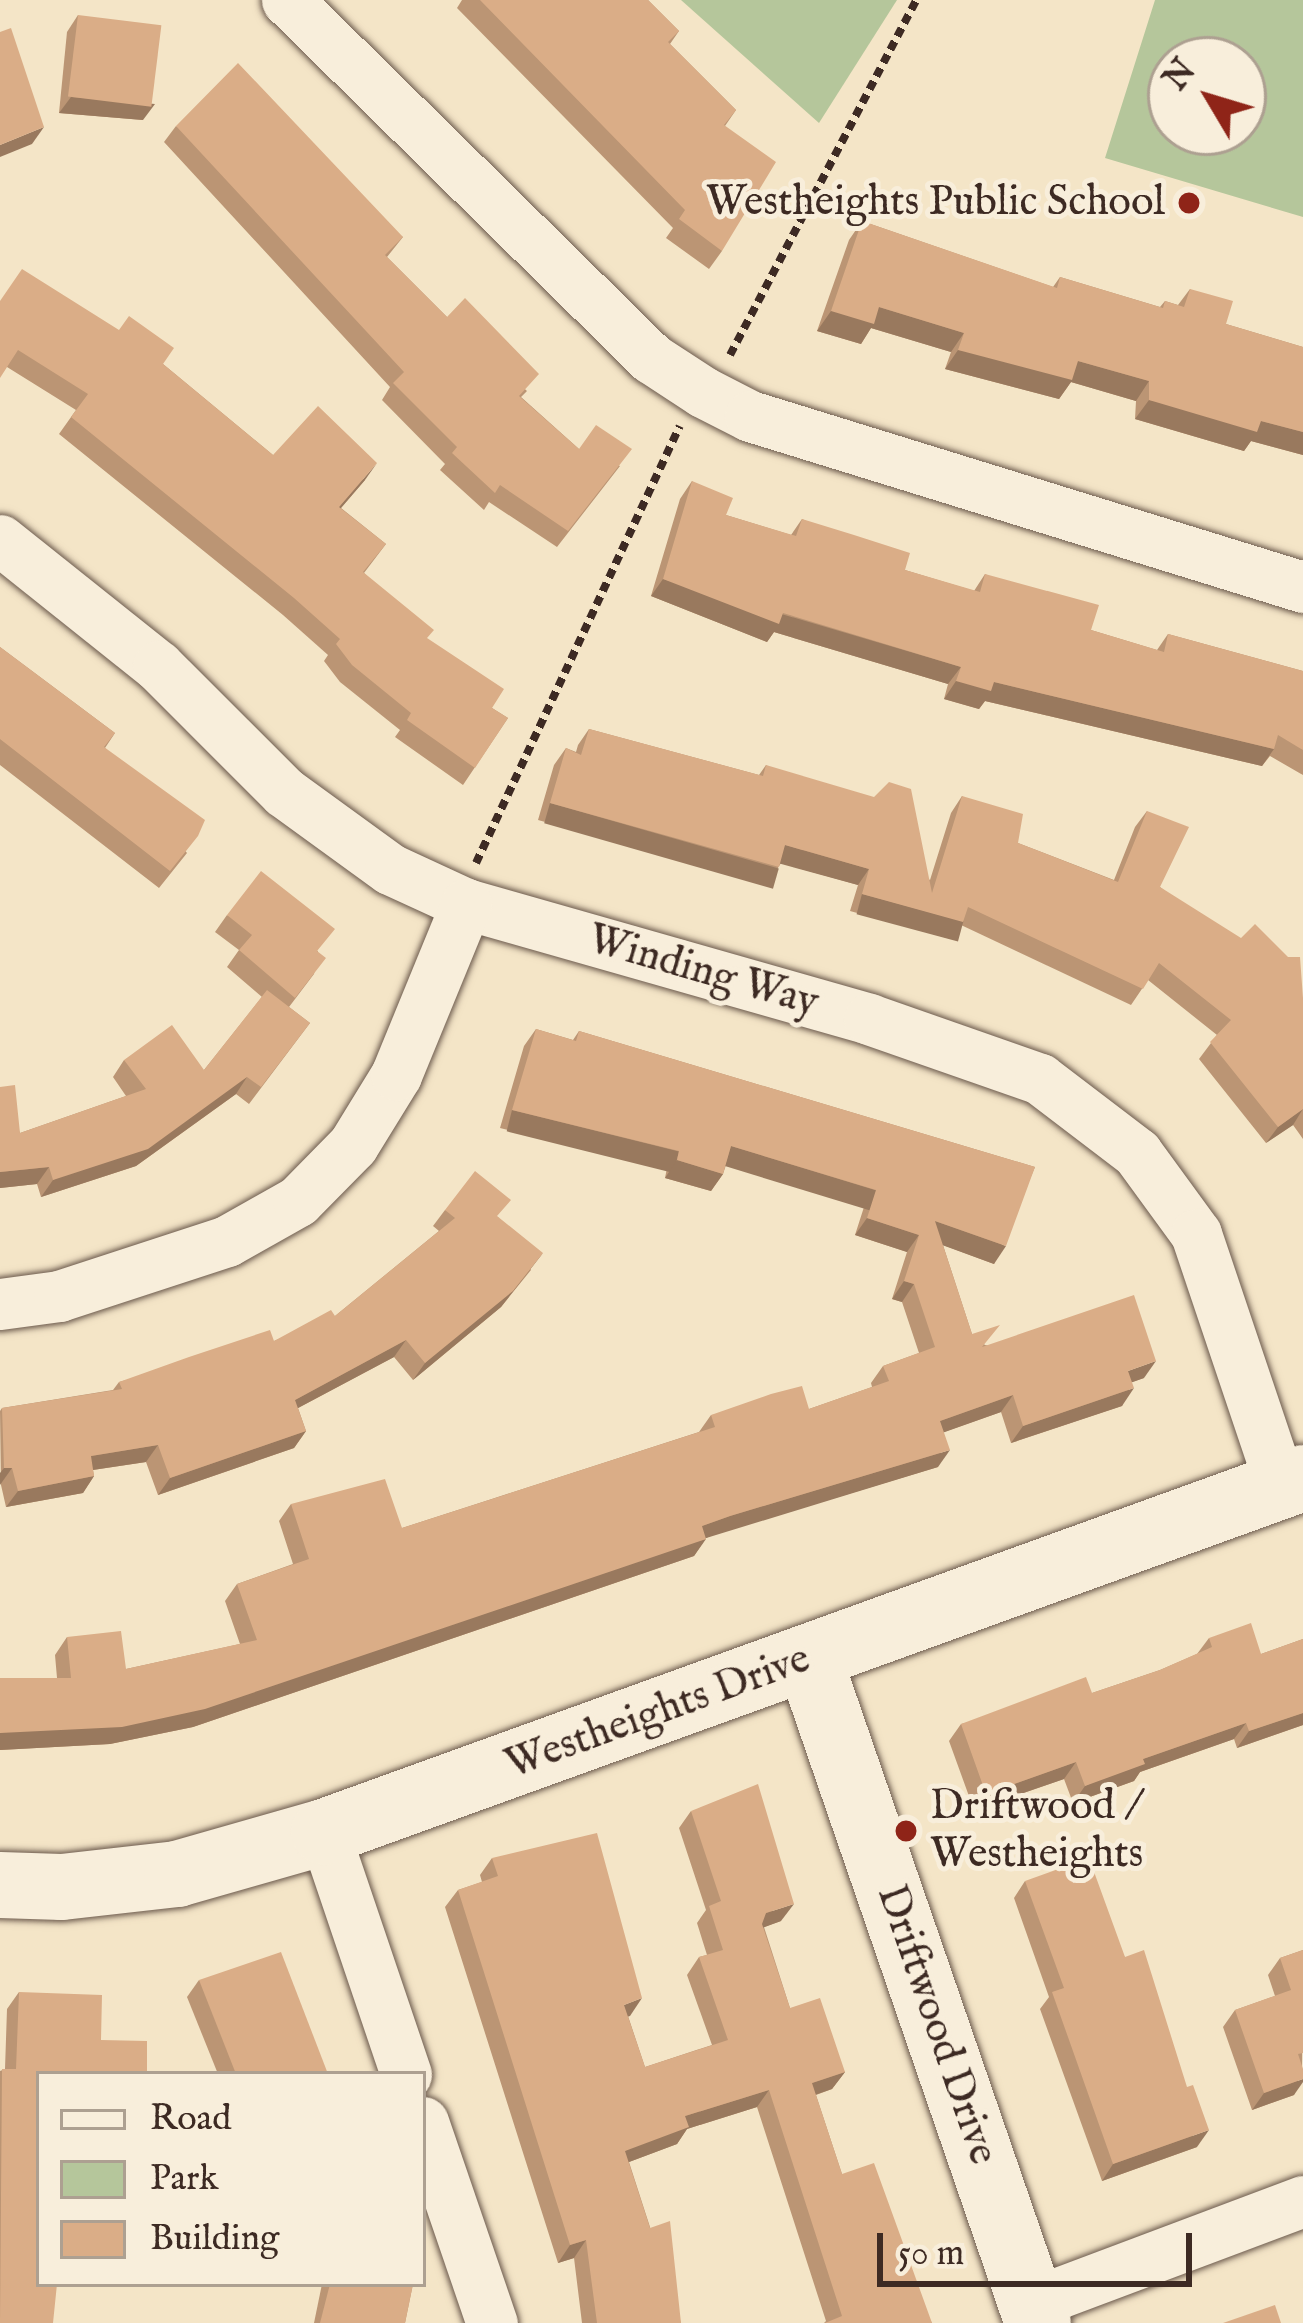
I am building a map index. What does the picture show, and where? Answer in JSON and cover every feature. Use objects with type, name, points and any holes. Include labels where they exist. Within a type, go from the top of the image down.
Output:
[{"type":"street","points":[[287,0],[651,358],[704,392],[750,416],[1303,587]]},
{"type":"street","name":"Winding Way","points":[[0,540],[158,666],[284,792],[390,869],[466,904],[869,1019],[1040,1079],[1137,1153],[1196,1234],[1292,1482]]},
{"type":"street","points":[[0,1304],[59,1296],[227,1240],[298,1201],[352,1145],[396,1075],[466,904]]},
{"type":"street","name":"Westheights Drive","points":[[0,1886],[62,1888],[177,1874],[324,1832],[1292,1482]]},
{"type":"street","name":"Driftwood Drive","points":[[809,1659],[1035,2313]]},
{"type":"street","points":[[324,1832],[405,2071]]},
{"type":"street","points":[[426,2131],[492,2323]]},
{"type":"street","points":[[1035,2313],[1303,2201]]},
{"type":"path","points":[[719,370],[916,0]]},
{"type":"path","points":[[466,904],[479,846],[687,414]]},
{"type":"green space","points":[[681,0],[897,0],[819,123]]},
{"type":"green space","points":[[1155,0],[1303,0],[1303,217],[1105,158]]},
{"type":"building","points":[[480,0],[648,0],[679,31],[668,42],[736,110],[724,125],[776,162],[722,251],[679,219],[685,210]]},
{"type":"building","points":[[78,15],[161,25],[151,107],[68,96]]},
{"type":"building","points":[[11,28],[44,127],[0,145],[0,32]]},
{"type":"building","points":[[238,63],[403,237],[385,255],[447,317],[465,298],[539,374],[519,396],[579,449],[596,425],[632,449],[568,531],[500,485],[495,493],[452,453],[457,447],[393,383],[404,372],[176,126]]},
{"type":"building","points":[[862,221],[1057,288],[1060,277],[1163,308],[1165,301],[1184,307],[1190,289],[1233,301],[1226,324],[1303,347],[1303,432],[1261,421],[1257,432],[1149,400],[1149,381],[1078,361],[1072,380],[958,350],[964,333],[879,307],[874,324],[831,311]]},
{"type":"building","points":[[22,269],[119,330],[129,316],[174,348],[163,364],[273,455],[318,406],[377,463],[339,507],[386,544],[363,572],[434,630],[427,638],[504,689],[492,708],[508,718],[475,768],[407,720],[411,713],[352,665],[336,644],[340,639],[294,598],[71,417],[88,394],[18,350],[0,378],[0,301]]},
{"type":"building","points":[[692,481],[733,498],[726,515],[796,536],[802,519],[910,553],[905,570],[980,592],[985,574],[1099,605],[1091,630],[1164,652],[1168,634],[1303,671],[1303,750],[1278,735],[1274,749],[994,682],[991,691],[956,681],[961,667],[783,613],[779,624],[663,579]]},
{"type":"building","points":[[0,647],[115,733],[104,747],[205,820],[170,871],[0,739]]},
{"type":"building","points":[[589,729],[763,776],[766,765],[874,797],[889,782],[911,789],[932,893],[962,796],[1023,814],[1018,843],[1118,882],[1147,811],[1189,827],[1160,887],[1241,938],[1255,924],[1288,957],[1300,957],[1303,1109],[1278,1127],[1210,1042],[1231,1020],[1159,963],[1143,989],[968,907],[963,922],[862,894],[869,869],[785,845],[779,867],[550,803],[566,748],[581,755]]},
{"type":"building","points":[[261,871],[335,929],[317,951],[326,958],[295,998],[239,950],[252,935],[227,915]]},
{"type":"building","points":[[267,990],[310,1023],[261,1087],[247,1077],[148,1149],[53,1180],[49,1167],[0,1172],[0,1087],[15,1085],[20,1133],[146,1089],[124,1060],[172,1025],[204,1070]]},
{"type":"building","points":[[536,1029],[576,1041],[579,1031],[1035,1167],[1006,1246],[935,1221],[972,1334],[1000,1325],[982,1347],[1134,1295],[1156,1361],[1128,1371],[1134,1388],[1023,1426],[1013,1395],[940,1421],[950,1450],[730,1516],[702,1526],[706,1539],[205,1709],[122,1727],[0,1733],[0,1678],[71,1678],[67,1637],[121,1631],[126,1669],[257,1640],[237,1584],[309,1559],[291,1504],[385,1479],[402,1528],[715,1427],[711,1415],[771,1394],[802,1386],[809,1409],[889,1381],[883,1366],[935,1347],[914,1284],[904,1281],[919,1235],[867,1218],[876,1190],[731,1146],[723,1174],[677,1160],[679,1151],[512,1110]]},
{"type":"building","points":[[475,1171],[511,1200],[497,1216],[543,1253],[513,1291],[425,1363],[406,1340],[295,1400],[306,1431],[170,1478],[158,1445],[91,1456],[94,1476],[18,1491],[12,1468],[4,1468],[2,1408],[122,1389],[119,1382],[189,1357],[270,1330],[274,1341],[331,1310],[335,1316],[455,1218],[445,1210]]},
{"type":"building","points":[[1251,1623],[1261,1654],[1303,1639],[1303,1713],[1249,1731],[1246,1723],[1143,1759],[1145,1764],[1085,1786],[1076,1762],[986,1794],[961,1724],[1086,1677],[1092,1693],[1160,1670],[1212,1647],[1209,1638]]},
{"type":"building","points":[[758,1784],[794,1904],[766,1913],[762,1924],[790,2008],[820,1998],[845,2072],[812,2083],[842,2174],[874,2163],[932,2323],[825,2323],[842,2316],[769,2090],[685,2116],[689,2127],[625,2151],[650,2228],[670,2221],[681,2323],[597,2323],[586,2240],[570,2245],[458,1890],[498,1876],[492,1858],[597,1833],[642,1998],[624,2005],[645,2067],[728,2040],[699,1957],[723,1950],[709,1906],[721,1901],[691,1811]]},
{"type":"building","points":[[1089,1858],[1125,1957],[1144,1950],[1187,2087],[1193,2085],[1209,2130],[1113,2164],[1052,1992],[1064,1988],[1025,1881]]},
{"type":"building","points":[[1303,1950],[1303,2053],[1298,2054],[1303,2079],[1264,2093],[1235,2010],[1291,1990],[1280,1958]]},
{"type":"building","points":[[281,1952],[327,2071],[235,2071],[199,1980]]},
{"type":"building","points":[[19,1992],[102,1995],[101,2040],[147,2041],[147,2071],[36,2071],[36,2287],[57,2287],[53,2323],[0,2323],[2,2069],[16,2069]]},
{"type":"building","points":[[329,2287],[412,2287],[405,2323],[320,2323]]},
{"type":"building","points":[[1275,2305],[1281,2323],[1223,2323]]},
{"type":"place","name":"Westheights Public School","points":[[1189,203]]},
{"type":"place","name":"Driftwood / Westheights","points":[[906,1831]]}]
